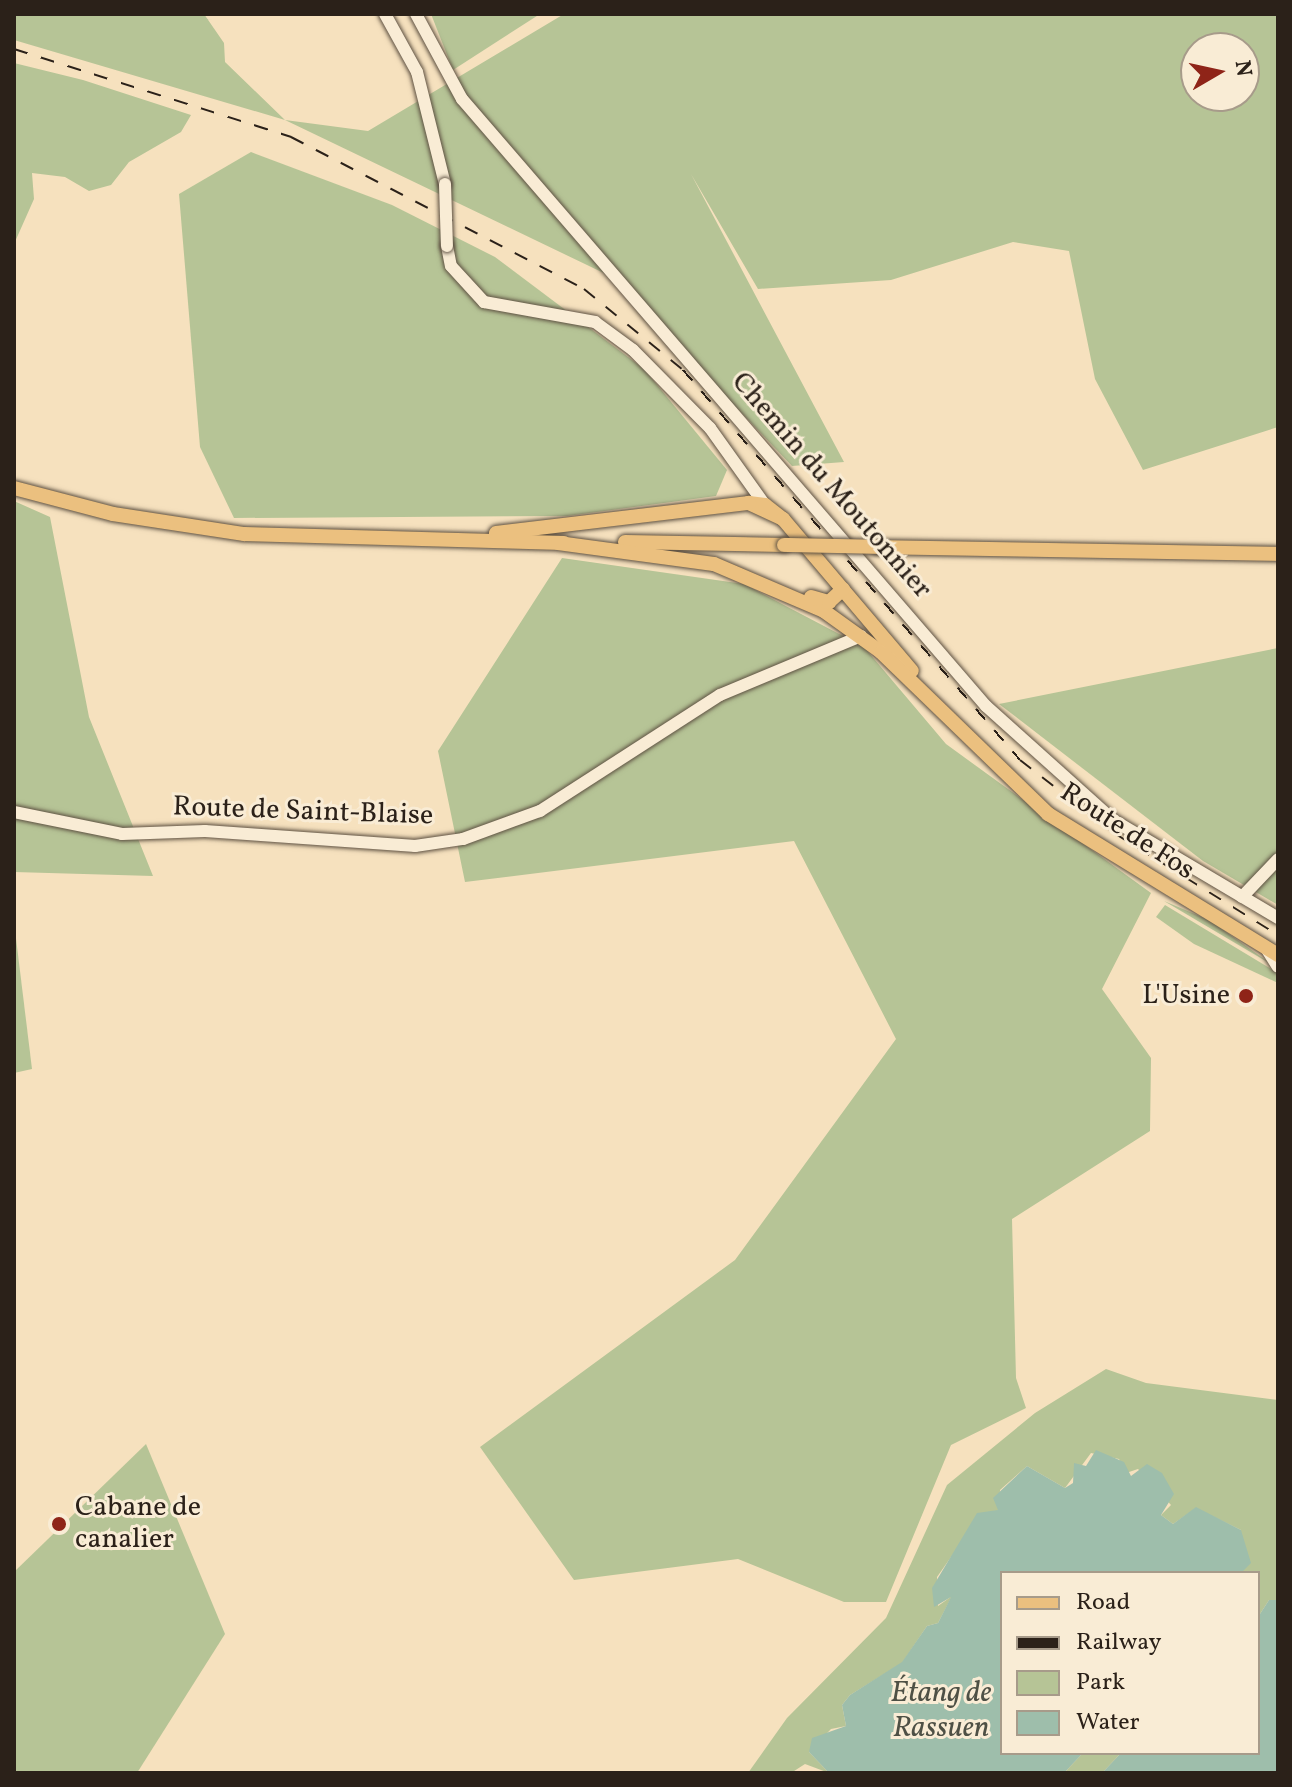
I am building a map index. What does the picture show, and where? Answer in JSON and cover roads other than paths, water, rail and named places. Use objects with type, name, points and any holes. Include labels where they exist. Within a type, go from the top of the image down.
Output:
[{"type":"main road","points":[[14,488],[113,514],[244,534],[558,543],[1278,554]]},
{"type":"main road","points":[[749,503],[783,519]]},
{"type":"main road","points":[[473,539],[749,503],[765,505],[783,519],[963,733]]},
{"type":"main road","points":[[558,543],[670,555],[750,575],[821,602],[843,589]]},
{"type":"main road","points":[[750,575],[845,623],[963,733]]},
{"type":"main road","points":[[843,589],[845,623]]},
{"type":"main road","points":[[845,623],[867,616]]},
{"type":"main road","points":[[861,636],[867,616]]},
{"type":"main road","name":"Route de Fos","points":[[963,733],[1048,814],[1272,952]]},
{"type":"street","points":[[385,14],[417,72],[445,184],[447,246],[451,266],[484,302],[595,322],[633,350],[679,392],[750,480],[765,505]]},
{"type":"street","name":"Chemin du Moutonnier","points":[[416,14],[462,99],[986,706],[1113,820],[1278,918]]},
{"type":"street","points":[[749,503],[750,480]]},
{"type":"street","points":[[832,648],[845,623]]},
{"type":"street","name":"Route de Saint-Blaise","points":[[14,812],[122,834],[205,831],[415,846],[463,839],[540,811],[720,695],[861,636]]},
{"type":"street","points":[[1242,897],[1278,859]]},
{"type":"street","points":[[1272,952],[1278,967]]},
{"type":"water","name":"Étang de Rassuen","points":[[1096,1450],[1124,1462],[1131,1476],[1147,1464],[1162,1473],[1174,1494],[1161,1515],[1173,1524],[1196,1507],[1241,1530],[1251,1563],[1243,1571],[1000,1571],[1000,1755],[1081,1755],[1064,1773],[829,1773],[809,1752],[812,1738],[846,1726],[842,1705],[850,1695],[902,1662],[927,1626],[938,1623],[951,1597],[934,1607],[932,1588],[977,1513],[998,1510],[993,1498],[1027,1466],[1065,1488],[1073,1483],[1074,1463],[1086,1466]]},
{"type":"water","points":[[1269,1600],[1278,1600],[1278,1773],[1102,1773],[1119,1755],[1260,1755],[1260,1614]]},
{"type":"railway","points":[[14,49],[291,137],[584,289],[683,370],[1020,760],[1114,833],[1278,935]]},
{"type":"place","name":"L'Usine","points":[[1246,996]]},
{"type":"place","name":"Cabane de canalier","points":[[59,1524]]}]
